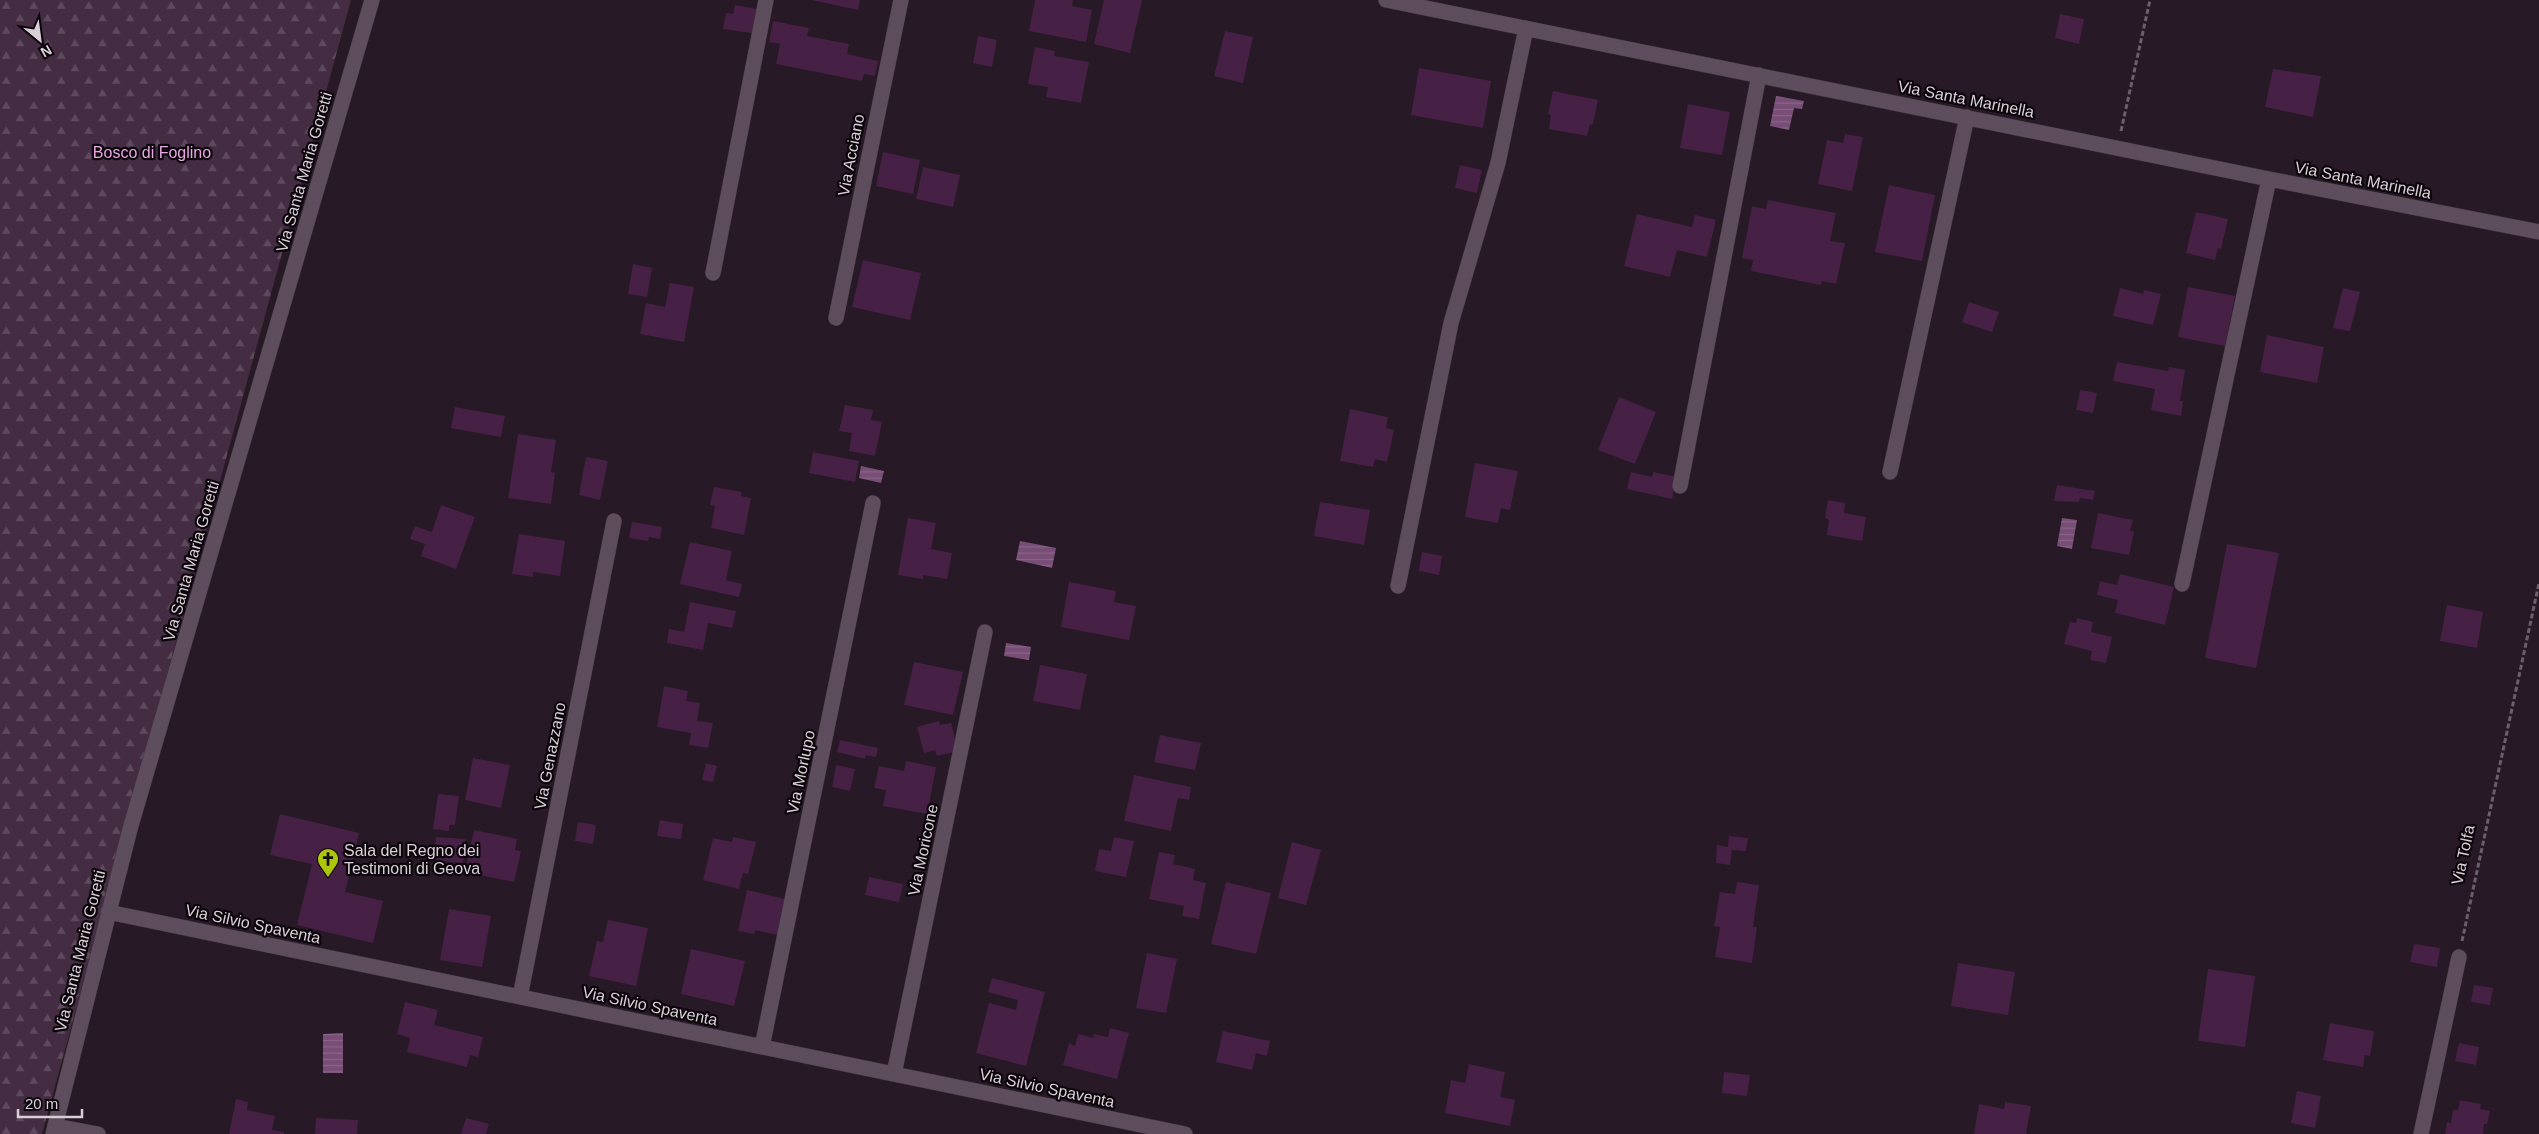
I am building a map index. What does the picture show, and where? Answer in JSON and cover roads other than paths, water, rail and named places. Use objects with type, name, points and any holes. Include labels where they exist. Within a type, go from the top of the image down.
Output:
[{"type":"street","name":"Via Santa Maria Goretti","points":[[54,1130],[108,912],[372,0]]},
{"type":"street","points":[[712,273],[766,0]]},
{"type":"street","name":"Via Acciano","points":[[836,318],[901,0]]},
{"type":"street","name":"Via Santa Marinella","points":[[1386,0],[2118,147],[2269,180],[2539,232]]},
{"type":"street","points":[[1398,586],[1451,323],[1498,163],[1526,28]]},
{"type":"street","points":[[1680,486],[1759,75]]},
{"type":"street","points":[[1890,472],[1966,117]]},
{"type":"street","points":[[2182,584],[2269,180]]},
{"type":"street","name":"Via Morlupo","points":[[762,1047],[874,504]]},
{"type":"street","name":"Via Genazzano","points":[[520,997],[614,521]]},
{"type":"street","name":"Via Moricone","points":[[894,1074],[986,632]]},
{"type":"street","name":"Via Silvio Spaventa","points":[[108,912],[894,1074],[1165,1132],[1185,1134]]},
{"type":"street","points":[[2421,1134],[2459,957]]},
{"type":"street","points":[[54,1130],[98,1134]]},
{"type":"place","name":"Sala del Regno dei Testimoni di Geova","points":[[328,878]]},
{"type":"park label","name":"Bosco di Foglino","points":[[152,152]]}]
